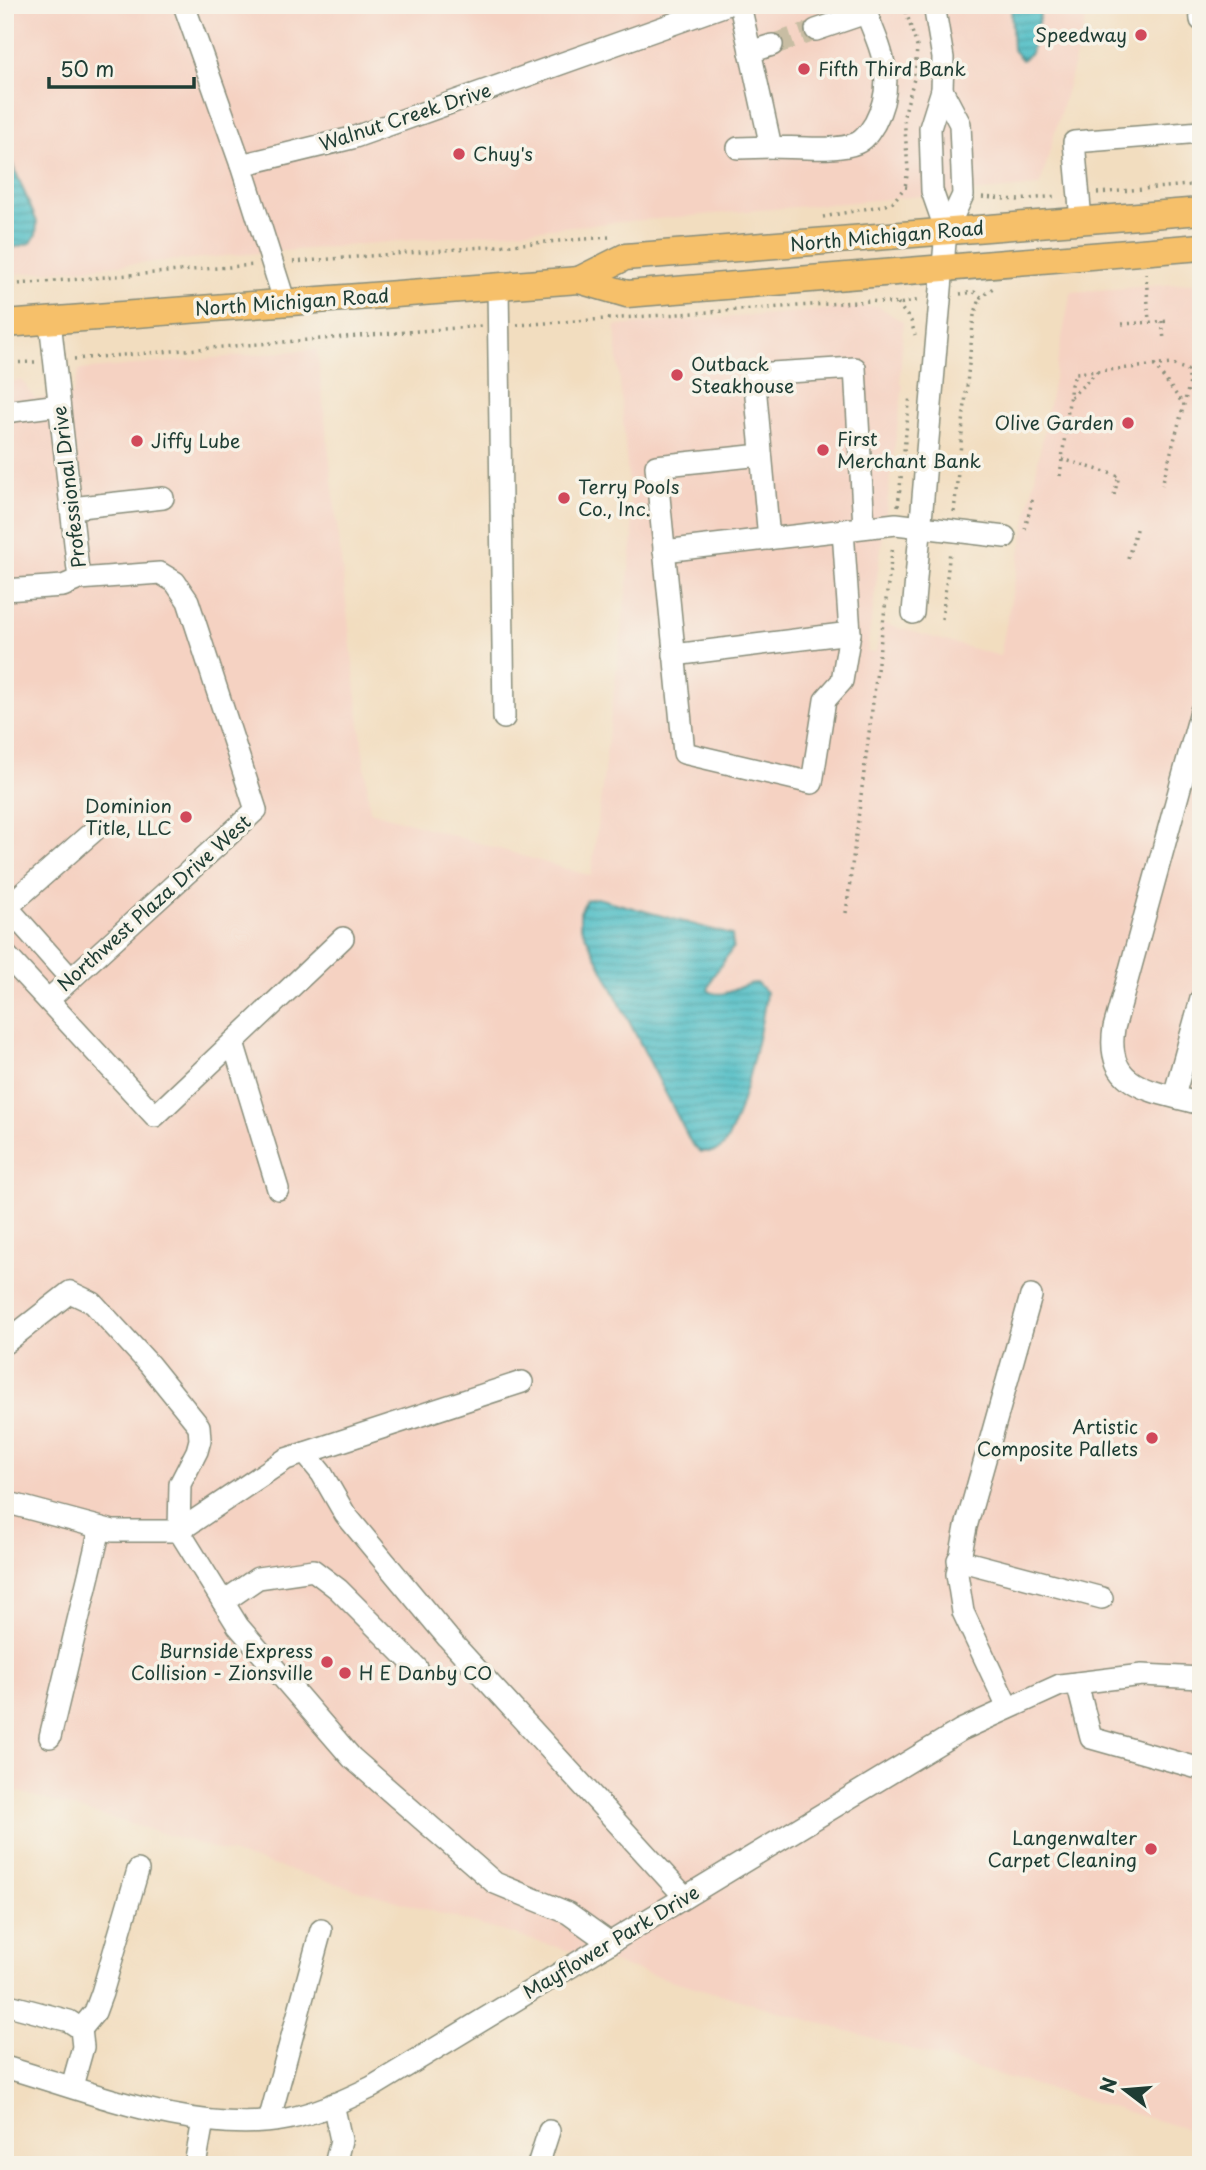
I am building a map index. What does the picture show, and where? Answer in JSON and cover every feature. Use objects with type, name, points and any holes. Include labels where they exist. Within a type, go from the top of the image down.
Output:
[{"type":"main road","name":"North Michigan Road","points":[[579,280],[625,257],[1201,211]]},
{"type":"main road","name":"North Michigan Road","points":[[5,324],[579,280],[627,294],[1201,247]]},
{"type":"street","points":[[184,5],[241,165],[285,303]]},
{"type":"street","name":"Walnut Creek Drive","points":[[241,165],[352,138],[726,5]]},
{"type":"street","points":[[740,5],[771,147]]},
{"type":"street","points":[[934,5],[943,58],[942,90],[930,128],[932,191],[946,231]]},
{"type":"street","points":[[738,148],[857,144],[869,135],[880,112],[888,78],[865,9],[816,30]]},
{"type":"street","points":[[750,52],[772,45]]},
{"type":"street","points":[[913,612],[946,231],[963,195],[960,124],[942,90]]},
{"type":"street","points":[[1081,220],[1074,142],[1201,132]]},
{"type":"street","points":[[498,286],[504,718]]},
{"type":"street","name":"Professional Drive","points":[[5,590],[64,586],[79,579],[50,321]]},
{"type":"street","points":[[761,456],[656,466],[684,754],[813,783],[825,700],[842,681],[850,633],[855,368],[754,374],[769,539]]},
{"type":"street","points":[[5,412],[59,405]]},
{"type":"street","points":[[71,508],[163,498]]},
{"type":"street","points":[[664,551],[896,524],[1015,533]]},
{"type":"street","name":"Northwest Plaza Drive West","points":[[48,1000],[256,810],[188,601],[175,582],[160,573],[79,579]]},
{"type":"street","points":[[674,655],[850,633]]},
{"type":"street","points":[[1201,711],[1196,749],[1112,1039],[1115,1064],[1126,1079],[1201,1104]]},
{"type":"street","points":[[71,979],[6,908],[96,829]]},
{"type":"street","points":[[278,1189],[233,1042],[343,938]]},
{"type":"street","name":"Northwest Plaza Drive West","points":[[5,954],[155,1116],[233,1042]]},
{"type":"street","points":[[1174,1096],[1201,999]]},
{"type":"street","points":[[5,1343],[70,1292],[93,1303],[149,1364],[199,1426],[201,1440],[180,1484],[179,1531],[238,1626],[362,1767],[495,1883],[568,1913],[610,1943]]},
{"type":"street","points":[[1008,1708],[963,1612],[958,1593],[958,1560],[1031,1296]]},
{"type":"street","points":[[5,1502],[100,1529],[127,1532],[179,1531],[286,1459],[522,1382]]},
{"type":"street","points":[[305,1453],[322,1474],[345,1514],[442,1630],[685,1897]]},
{"type":"street","points":[[50,1737],[100,1529]]},
{"type":"street","points":[[958,1560],[1102,1598]]},
{"type":"street","points":[[223,1602],[258,1578],[313,1570],[338,1589],[417,1668]]},
{"type":"street","name":"Mayflower Park Drive","points":[[5,2067],[203,2121],[269,2121],[302,2115],[372,2087],[961,1730],[1059,1685],[1142,1675],[1201,1678]]},
{"type":"street","points":[[1077,1683],[1091,1738],[1201,1769]]},
{"type":"street","points":[[72,2086],[83,2047],[81,2029],[95,2012],[102,1993],[138,1870]]},
{"type":"street","points":[[269,2121],[321,1930]]},
{"type":"street","points":[[5,2004],[69,2021],[81,2029]]},
{"type":"street","points":[[333,2104],[341,2140],[335,2165]]},
{"type":"street","points":[[195,2165],[203,2121]]},
{"type":"street","points":[[538,2165],[549,2132]]},
{"type":"path","points":[[818,218],[893,202],[905,187],[908,170],[904,116],[915,75],[917,47],[904,5]]},
{"type":"path","points":[[905,187],[932,191]]},
{"type":"path","points":[[5,285],[615,237]]},
{"type":"path","points":[[1133,274],[1160,272]]},
{"type":"path","points":[[1146,273],[1149,322]]},
{"type":"path","points":[[942,619],[974,315],[981,297],[1001,285]]},
{"type":"path","points":[[5,363],[498,325],[871,301],[898,304],[974,292],[981,297]]},
{"type":"path","points":[[898,304],[914,327],[915,344]]},
{"type":"path","points":[[1163,321],[1164,340]]},
{"type":"path","points":[[1122,324],[1170,321]]},
{"type":"path","points":[[1154,365],[1184,405]]},
{"type":"path","points":[[1060,476],[1069,399],[1076,373],[1177,365],[1187,370],[1190,382],[1162,485]]},
{"type":"path","points":[[1069,399],[1100,369]]},
{"type":"path","points":[[846,913],[911,386]]},
{"type":"path","points":[[1062,459],[1119,476],[1114,495]]},
{"type":"path","points":[[1015,533],[1033,497]]},
{"type":"path","points":[[1128,558],[1137,526]]},
{"type":"shaded area","points":[[5,5],[1090,5],[1040,186],[5,275]]},
{"type":"shaded area","points":[[1201,282],[1201,2133],[5,1788],[5,382],[22,380],[35,399],[72,395],[79,370],[317,349],[370,811],[591,876],[633,537],[615,326],[878,306],[903,322],[900,384],[903,385],[867,652],[876,652],[881,623],[1000,656],[1071,292]]},
{"type":"water","points":[[1011,5],[1042,5],[1031,53],[1022,60],[1013,50]]},
{"type":"water","points":[[5,147],[37,222],[36,235],[31,243],[5,250]]},
{"type":"water","points":[[597,898],[732,935],[733,948],[713,976],[708,990],[720,994],[757,983],[766,992],[756,1047],[738,1114],[725,1144],[717,1150],[700,1152],[691,1143],[580,925],[580,912],[586,900]]},
{"type":"tunnel","points":[[772,45],[816,30]]},
{"type":"place","name":"Speedway","points":[[1141,35]]},
{"type":"place","name":"Fifth Third Bank","points":[[804,69]]},
{"type":"place","name":"Chuy's","points":[[459,154]]},
{"type":"place","name":"Outback Steakhouse","points":[[677,375]]},
{"type":"place","name":"Olive Garden","points":[[1128,423]]},
{"type":"place","name":"Jiffy Lube","points":[[137,441]]},
{"type":"place","name":"First Merchant Bank","points":[[823,450]]},
{"type":"place","name":"Terry Pools Co., Inc.","points":[[564,498]]},
{"type":"place","name":"Dominion Title, LLC","points":[[186,817]]},
{"type":"place","name":"Artistic Composite Pallets","points":[[1152,1438]]},
{"type":"place","name":"Burnside Express Collision - Zionsville","points":[[327,1662]]},
{"type":"place","name":"H E Danby CO","points":[[345,1673]]},
{"type":"place","name":"Langenwalter Carpet Cleaning","points":[[1151,1849]]}]
